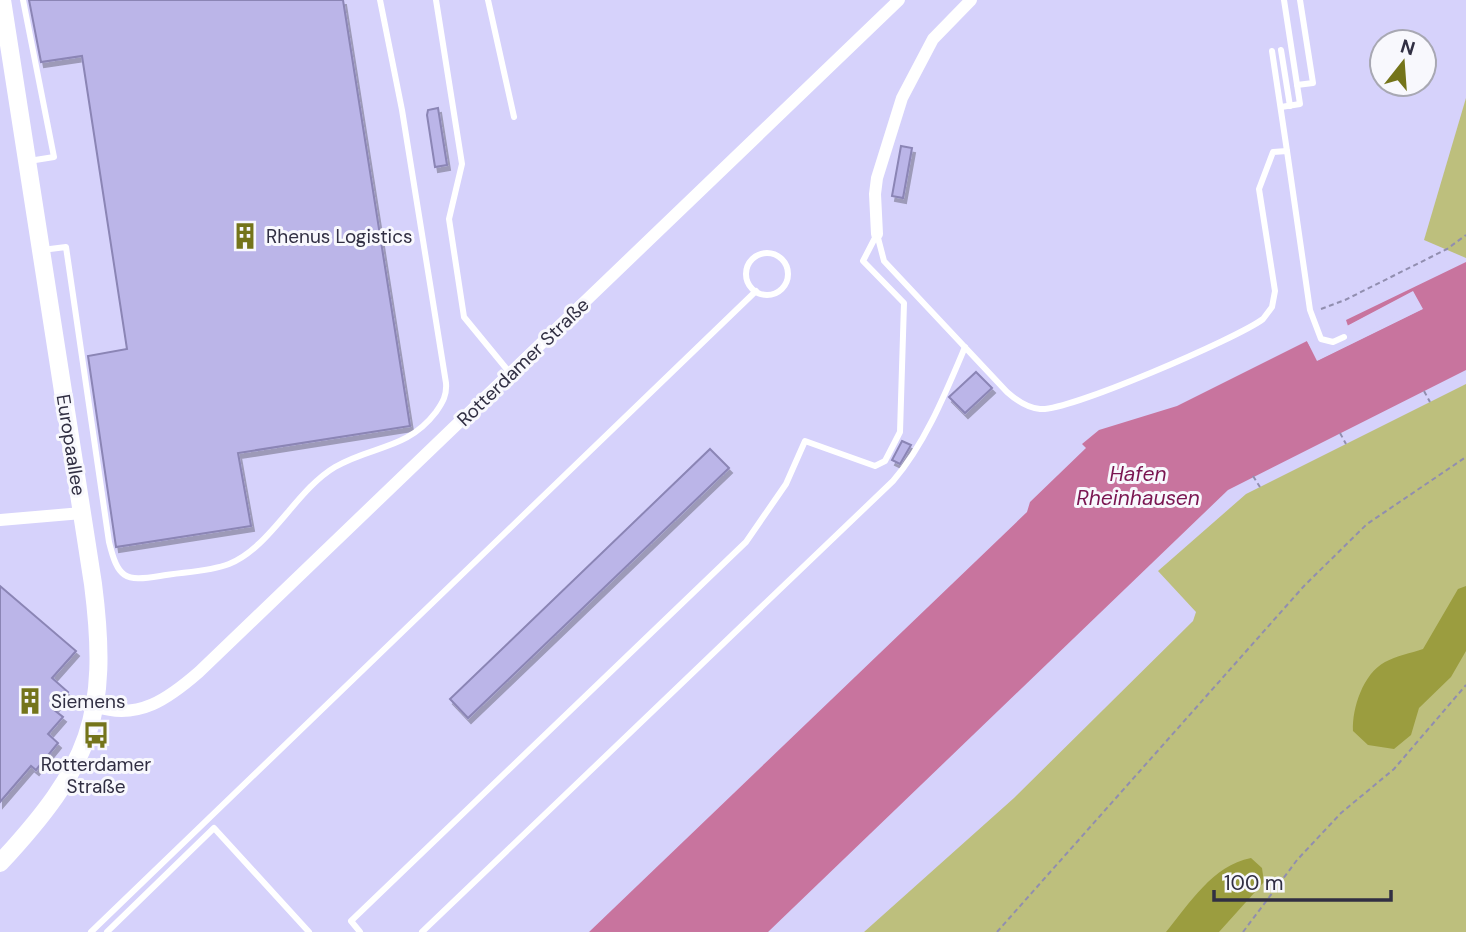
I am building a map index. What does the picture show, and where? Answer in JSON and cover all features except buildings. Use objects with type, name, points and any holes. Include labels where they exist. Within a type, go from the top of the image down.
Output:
[{"type":"main road","name":"Europaallee","points":[[0,863],[61,793],[97,707],[101,669],[100,633],[2,0]]},
{"type":"street","name":"Rotterdamer Straße","points":[[97,707],[112,712],[129,712],[153,706],[175,692],[512,374],[898,0]]},
{"type":"street","points":[[877,234],[877,178],[902,98],[933,39],[971,0]]},
{"type":"street","points":[[0,520],[82,513]]},
{"type":"lane","points":[[23,0],[54,157],[27,161]]},
{"type":"lane","points":[[41,250],[66,247],[109,542],[118,571],[126,577],[144,578],[228,564],[246,553],[324,474],[348,459],[407,440],[420,432],[447,392],[402,110],[380,0]]},
{"type":"lane","points":[[436,0],[462,164],[449,219],[464,317],[512,374]]},
{"type":"lane","points":[[488,0],[514,117]]},
{"type":"lane","points":[[1281,107],[1300,104],[1284,0]]},
{"type":"lane","points":[[1297,85],[1312,83],[1300,0]]},
{"type":"lane","points":[[1281,50],[1290,106]]},
{"type":"lane","points":[[1272,51],[1310,310],[1321,339],[1333,342],[1344,337]]},
{"type":"lane","points":[[877,234],[884,261],[1017,401],[1039,409],[1053,408],[1164,367],[1257,324],[1272,307],[1275,291],[1259,189],[1273,152],[1287,150]]},
{"type":"lane","points":[[360,932],[351,921],[746,542],[786,484],[805,441],[875,466],[885,461],[901,432],[904,303],[863,261],[877,234]]},
{"type":"lane","points":[[761,254],[777,256],[788,269],[784,286],[770,295],[756,291],[748,281],[750,263],[761,254]]},
{"type":"lane","points":[[91,932],[756,291]]},
{"type":"lane","points":[[422,932],[893,481],[905,467],[946,392],[965,347]]},
{"type":"lane","points":[[107,932],[214,828],[306,931]]},
{"type":"path","points":[[1310,310],[1328,308],[1345,300],[1447,249],[1466,235]]},
{"type":"path","points":[[1424,391],[1430,402]]},
{"type":"path","points":[[1340,433],[1346,444]]},
{"type":"path","points":[[997,932],[1304,586],[1367,524],[1466,457]]},
{"type":"path","points":[[1254,476],[1260,487]]},
{"type":"path","points":[[1243,932],[1297,860],[1341,813],[1394,769],[1466,685]]},
{"type":"green space","points":[[1466,98],[1466,258],[1424,240]]},
{"type":"green space","points":[[1466,384],[1466,932],[864,932],[1014,798],[1193,621],[1196,612],[1158,571],[1246,494]]},
{"type":"shaded area","points":[[1466,586],[1466,651],[1451,677],[1419,708],[1411,735],[1394,749],[1368,745],[1353,731],[1354,712],[1365,683],[1377,667],[1385,662],[1423,649],[1458,589]]},
{"type":"shaded area","points":[[1251,858],[1262,868],[1264,882],[1219,932],[1166,932],[1213,877],[1237,862]]},
{"type":"water","name":"Hafen Rheinhausen","points":[[1466,262],[1466,370],[1228,490],[768,932],[589,932],[1027,512],[1030,502],[1086,448],[1082,444],[1099,430],[1177,406],[1307,341],[1318,360],[1422,309],[1413,292],[1348,326],[1346,320]]},
{"type":"pier","points":[[1413,291],[1423,309],[1317,361],[1307,341],[1310,339],[1319,356],[1418,306],[1412,297],[1350,329],[1345,327]]},
{"type":"place","name":"Rhenus Logistics","points":[[245,236]]},
{"type":"place","name":"Siemens","points":[[30,701]]},
{"type":"place","name":"Rotterdamer Straße","points":[[96,735]]}]
